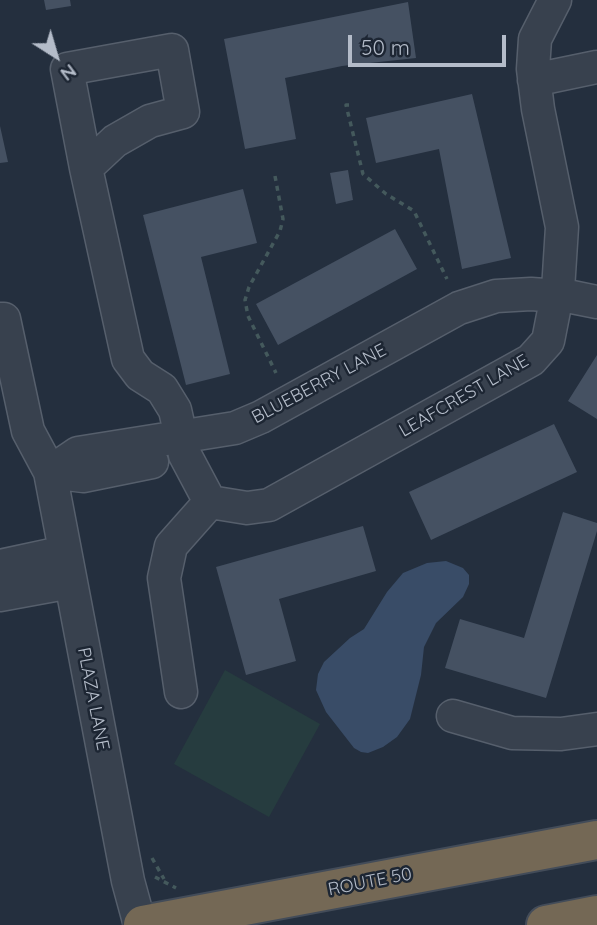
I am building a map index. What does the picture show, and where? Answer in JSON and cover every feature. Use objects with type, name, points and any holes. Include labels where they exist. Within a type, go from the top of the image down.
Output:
[{"type":"highway","name":"ROUTE 50","points":[[141,925],[597,840]]},
{"type":"highway","points":[[546,925],[597,915]]},
{"type":"street","name":"LEAFCREST LANE","points":[[210,502],[247,508],[269,505],[531,360],[548,341],[557,296],[562,227],[534,80],[535,39],[555,0]]},
{"type":"street","points":[[534,80],[597,67]]},
{"type":"street","points":[[86,168],[128,359],[140,374],[162,389],[175,410],[182,446],[210,502],[171,547],[164,578],[181,692]]},
{"type":"street","name":"BLUEBERRY LANE","points":[[50,472],[83,476],[236,428],[261,417],[459,308],[496,296],[531,294],[597,302]]},
{"type":"street","name":"PLAZA LANE","points":[[0,319],[4,318],[28,431],[50,472],[128,883],[141,925]]},
{"type":"street","points":[[0,566],[68,567]]},
{"type":"street","points":[[0,594],[68,567]]},
{"type":"street","points":[[453,716],[512,733],[561,734],[597,729]]},
{"type":"path","points":[[349,104],[346,105],[363,174],[386,194],[414,211],[447,279]]},
{"type":"path","points":[[275,176],[283,219],[280,231],[248,286],[246,300],[248,316],[276,373]]},
{"type":"path","points":[[151,855],[165,880]]},
{"type":"green space","points":[[225,670],[320,724],[269,817],[174,764]]},
{"type":"water","points":[[446,561],[463,568],[469,575],[469,584],[463,597],[436,623],[424,647],[421,675],[410,719],[397,737],[383,747],[368,753],[361,752],[354,748],[326,712],[316,690],[318,674],[324,662],[364,629],[387,592],[403,573],[427,563]]},
{"type":"building","points":[[44,0],[70,0],[71,6],[46,10]]},
{"type":"building","points":[[408,2],[416,58],[342,66],[285,78],[296,139],[245,149],[224,39]]},
{"type":"building","points":[[472,94],[511,258],[462,269],[439,149],[376,163],[366,118]]},
{"type":"building","points":[[0,126],[8,162],[0,163]]},
{"type":"building","points":[[348,170],[353,200],[336,204],[330,173]]},
{"type":"building","points":[[243,189],[257,243],[201,257],[230,374],[186,385],[143,215]]},
{"type":"building","points":[[395,229],[417,269],[278,345],[256,304]]},
{"type":"building","points":[[597,355],[597,419],[568,401]]},
{"type":"building","points":[[554,424],[577,472],[431,540],[409,492]]},
{"type":"building","points":[[563,512],[597,523],[597,531],[546,698],[445,668],[460,619],[524,638]]},
{"type":"building","points":[[363,526],[376,571],[279,599],[296,661],[246,675],[216,567]]}]
